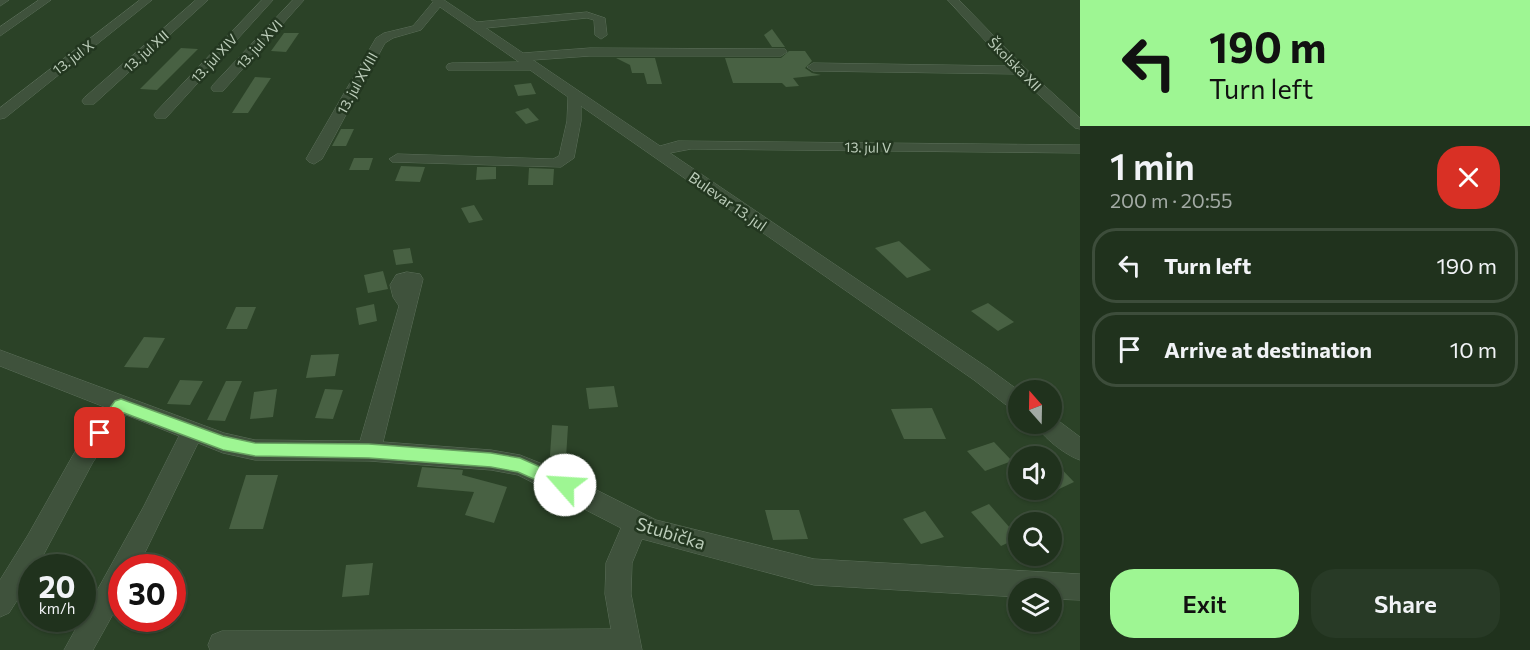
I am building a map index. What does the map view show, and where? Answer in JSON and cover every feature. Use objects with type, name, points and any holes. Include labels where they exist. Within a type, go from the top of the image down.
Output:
[{"type":"street","points":[[0,3],[4,0]]},
{"type":"street","points":[[0,32],[46,0]]},
{"type":"street","name":"13. jul X","points":[[0,115],[34,86],[147,0]]},
{"type":"street","name":"13. jul XII","points":[[89,102],[202,0]]},
{"type":"street","name":"13. jul XIV","points":[[161,115],[268,0]]},
{"type":"street","name":"13. jul XVI","points":[[219,88],[299,0]]},
{"type":"street","name":"Školska XII","points":[[953,0],[1019,70],[1080,125]]},
{"type":"street","name":"Bulevar 13. jul","points":[[439,1],[1008,394]]},
{"type":"street","name":"13. jul XVIII","points":[[314,159],[380,41],[384,37],[416,28],[439,1]]},
{"type":"street","points":[[475,26],[587,15],[601,20],[601,35]]},
{"type":"street","points":[[452,67],[527,62],[590,52],[781,52]]},
{"type":"street","points":[[813,67],[1019,70]]},
{"type":"street","points":[[397,159],[556,164],[566,158],[574,121],[575,96]]},
{"type":"street","name":"13. jul V","points":[[657,152],[678,145],[1080,149]]},
{"type":"street","points":[[369,451],[409,304]]},
{"type":"street","name":"Stubička","points":[[0,358],[192,432],[223,443],[255,450],[369,451],[491,460],[520,465],[547,476],[652,531],[814,572],[1080,587]]},
{"type":"street","points":[[0,604],[37,544],[80,463],[121,405]]},
{"type":"street","points":[[131,554],[192,432]]},
{"type":"street","points":[[1060,434],[1080,450]]},
{"type":"street","points":[[222,645],[627,646],[618,594],[619,563],[635,524]]},
{"type":"street","points":[[78,650],[108,596]]},
{"type":"building","points":[[772,29],[785,47],[772,47],[764,35]]},
{"type":"building","points":[[284,33],[299,33],[286,52],[271,51]]},
{"type":"building","points":[[181,48],[198,49],[157,90],[140,89]]},
{"type":"building","points":[[789,51],[805,51],[812,61],[805,68],[821,75],[793,78],[799,86],[786,87],[782,83],[733,83],[725,58],[781,58]]},
{"type":"building","points":[[616,58],[655,58],[662,84],[647,84],[644,73],[632,73],[630,65]]},
{"type":"building","points":[[255,77],[271,78],[248,113],[232,113]]},
{"type":"building","points":[[531,83],[536,94],[518,96],[514,85]]},
{"type":"building","points":[[528,108],[539,120],[526,124],[515,112]]},
{"type":"building","points":[[341,129],[354,129],[346,146],[332,146]]},
{"type":"building","points":[[354,158],[373,158],[369,170],[349,170]]},
{"type":"building","points":[[401,166],[425,167],[420,182],[395,181]]},
{"type":"building","points":[[477,167],[496,167],[496,179],[476,180]]},
{"type":"building","points":[[529,168],[554,169],[553,185],[528,185]]},
{"type":"building","points":[[474,205],[483,220],[469,223],[461,208]]},
{"type":"building","points":[[899,241],[931,270],[907,278],[875,248]]},
{"type":"building","points":[[410,248],[413,263],[396,265],[393,250]]},
{"type":"building","points":[[383,271],[388,289],[368,293],[364,275]]},
{"type":"building","points":[[988,303],[1014,322],[998,331],[971,311]]},
{"type":"building","points":[[374,304],[377,321],[359,325],[356,308]]},
{"type":"building","points":[[236,307],[256,307],[247,329],[226,329]]},
{"type":"building","points":[[144,337],[165,338],[148,368],[124,367]]},
{"type":"building","points":[[339,354],[335,376],[306,378],[311,355]]},
{"type":"building","points":[[180,380],[203,381],[190,405],[167,404]]},
{"type":"building","points":[[226,381],[242,381],[225,421],[207,420]]},
{"type":"building","points":[[614,386],[618,407],[589,409],[586,388]]},
{"type":"building","points":[[277,389],[273,417],[250,419],[254,392]]},
{"type":"building","points":[[325,389],[343,390],[333,419],[315,418]]},
{"type":"building","points":[[932,408],[946,439],[904,439],[891,409]]},
{"type":"building","points":[[552,425],[568,426],[566,458],[550,456]]},
{"type":"building","points":[[994,442],[1008,457],[1008,462],[985,471],[967,451]]},
{"type":"building","points":[[422,467],[463,470],[462,475],[507,487],[494,523],[465,515],[474,492],[417,487]]},
{"type":"building","points":[[1062,469],[1074,482],[1062,488]]},
{"type":"building","points":[[246,475],[278,475],[263,529],[229,529]]},
{"type":"building","points":[[989,504],[1008,526],[1008,543],[1001,546],[971,512]]},
{"type":"building","points":[[765,510],[799,510],[808,539],[773,540]]},
{"type":"building","points":[[925,511],[944,537],[921,544],[903,519]]},
{"type":"building","points":[[373,563],[369,595],[342,597],[346,565]]},
{"type":"route","points":[[100,433],[121,405],[223,443],[255,450],[369,451],[491,460],[520,465],[565,485]]}]
